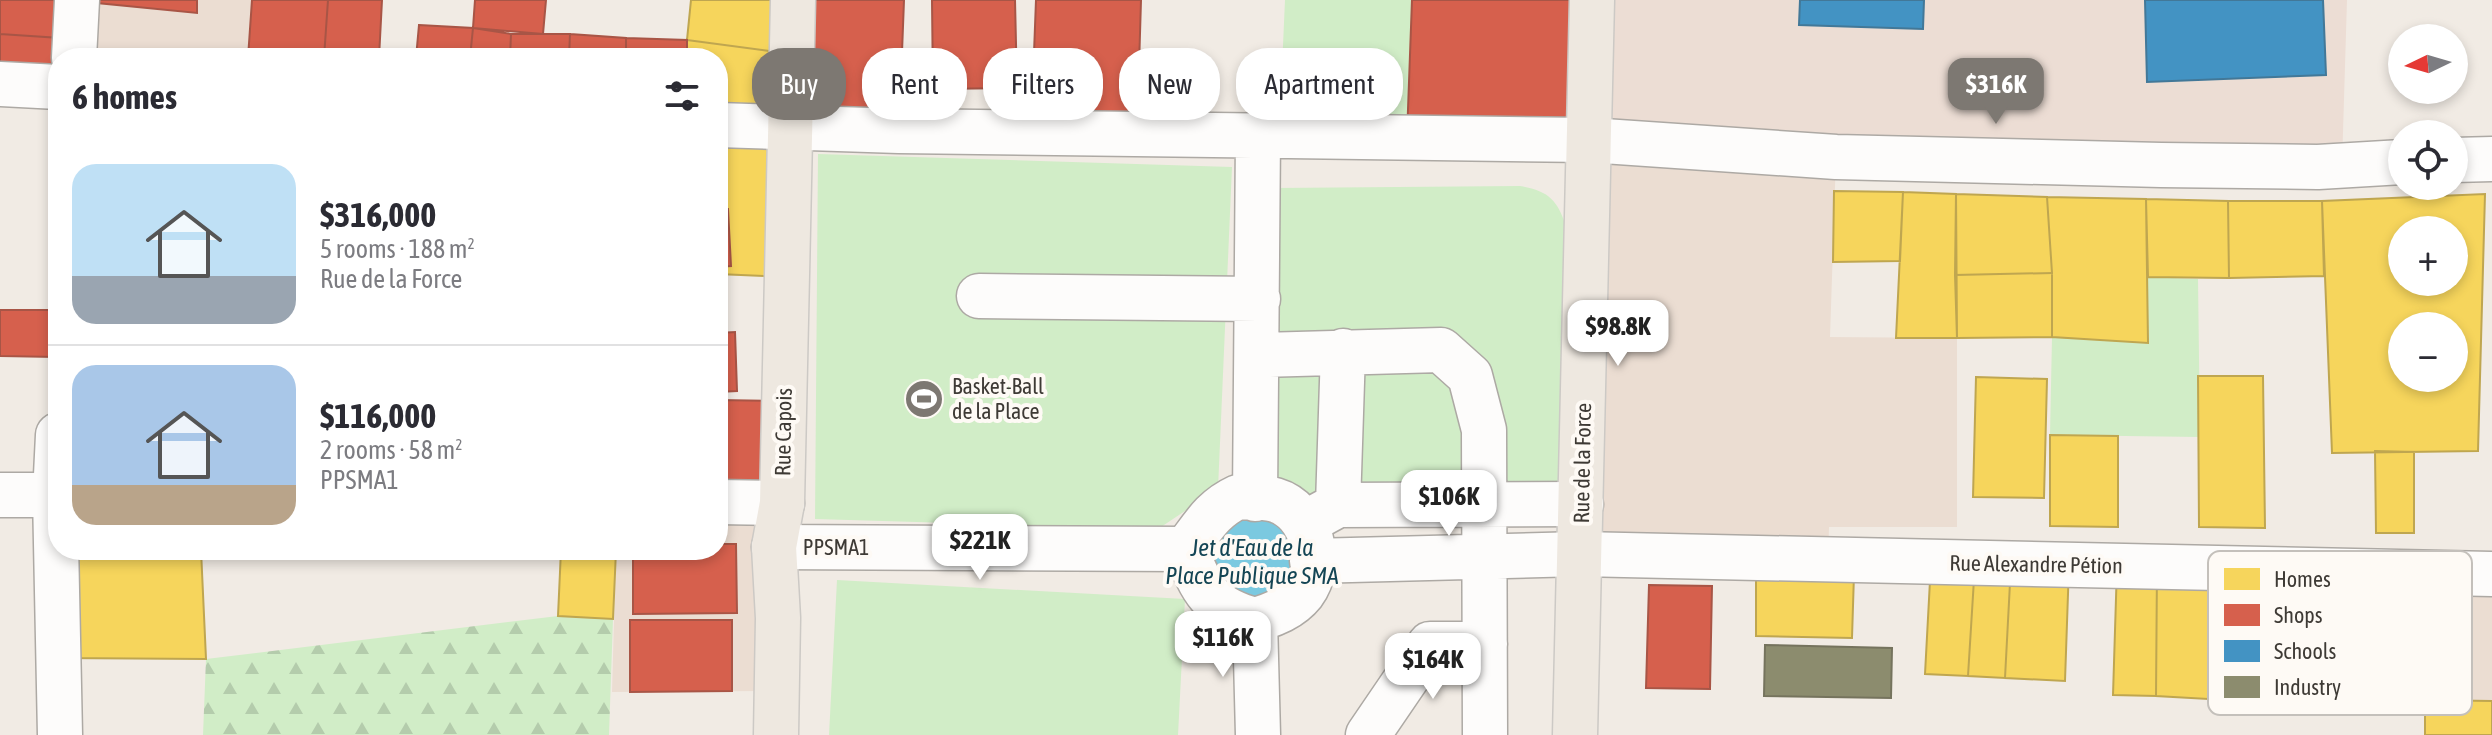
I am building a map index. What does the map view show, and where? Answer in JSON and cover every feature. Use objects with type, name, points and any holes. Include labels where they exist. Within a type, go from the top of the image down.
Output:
[{"type":"main road","name":"Rue Capois","points":[[776,735],[778,618],[774,547],[782,503],[793,0]]},
{"type":"main road","name":"Rue de la Force","points":[[1575,735],[1592,0]]},
{"type":"street","points":[[75,48],[77,0]]},
{"type":"street","points":[[0,84],[48,86]]},
{"type":"street","points":[[728,125],[1589,140],[1850,157],[2318,167],[2388,163]]},
{"type":"street","points":[[1255,499],[1258,136]]},
{"type":"street","points":[[2468,160],[2492,159]]},
{"type":"street","points":[[979,296],[1258,299]]},
{"type":"street","points":[[1258,355],[1441,350],[1470,376],[1484,430],[1485,735]]},
{"type":"street","points":[[1343,351],[1318,529],[1311,576],[1304,592],[1283,609],[1255,620],[1219,606],[1204,591],[1186,549],[1208,518],[1222,505],[1238,497],[1275,500],[1318,529],[1484,556],[1580,554]]},
{"type":"street","points":[[0,495],[48,495]]},
{"type":"street","points":[[728,502],[782,503]]},
{"type":"street","points":[[1318,529],[1484,503],[1581,504]]},
{"type":"street","name":"PPSMA1","points":[[774,547],[1186,549]]},
{"type":"street","name":"Rue Alexandre Pétion","points":[[1580,554],[2208,568]]},
{"type":"street","points":[[58,560],[60,735]]},
{"type":"street","name":"Rue Alexandre Pétion","points":[[2472,574],[2492,574]]},
{"type":"street","points":[[1255,620],[1258,735]]},
{"type":"street","points":[[1368,735],[1430,644],[1485,644]]},
{"type":"shaded area","points":[[0,0],[252,0],[249,48],[48,48]]},
{"type":"shaded area","points":[[1592,0],[2347,0],[2342,165],[1589,140]]},
{"type":"shaded area","points":[[1589,140],[1836,157],[1830,337],[1957,338],[1957,527],[1829,527],[1828,560],[1580,554]]},
{"type":"shaded area","points":[[728,502],[782,503],[777,691],[612,692],[616,560],[728,560]]},
{"type":"shaded area","points":[[2472,573],[2492,574],[2492,701],[2472,701]]},
{"type":"green space","points":[[1285,0],[1412,0],[1407,137],[1279,136],[1280,120],[1403,120],[1403,48],[1283,48]]},
{"type":"green space","points":[[818,154],[1232,167],[1218,489],[1158,529],[815,519]]},
{"type":"green space","points":[[1520,186],[1550,198],[1566,226],[1561,527],[1317,526],[1271,492],[1275,188]]},
{"type":"green space","points":[[2148,277],[2198,279],[2200,437],[2050,435],[2052,337],[2147,343]]},
{"type":"green space","points":[[837,580],[1185,599],[1178,735],[829,735]]},
{"type":"green space","points":[[558,616],[613,619],[609,735],[203,735],[206,659]]},
{"type":"water","name":"Jet d'Eau de la Place Publique SMA","points":[[1222,510],[1292,518],[1302,595],[1228,618],[1197,536]]},
{"type":"building: Homes","points":[[691,0],[793,0],[792,48],[752,49],[687,40]]},
{"type":"building: Homes","points":[[687,40],[752,49],[752,120],[790,120],[790,128],[728,125],[728,48],[687,48]]},
{"type":"building: Homes","points":[[728,125],[790,128],[787,277],[728,274]]},
{"type":"building: Homes","points":[[1834,191],[1903,192],[1900,261],[1833,262]]},
{"type":"building: Homes","points":[[1903,192],[1956,194],[1957,338],[1896,338]]},
{"type":"building: Homes","points":[[1956,194],[2047,197],[2052,273],[1955,275]]},
{"type":"building: Homes","points":[[2485,194],[2478,451],[2332,453],[2322,201],[2468,200],[2468,195]]},
{"type":"building: Homes","points":[[2047,197],[2146,199],[2148,343],[2052,337]]},
{"type":"building: Homes","points":[[2146,199],[2228,201],[2229,278],[2148,277]]},
{"type":"building: Homes","points":[[2228,201],[2322,201],[2324,276],[2229,278]]},
{"type":"building: Homes","points":[[2052,273],[2052,337],[1957,338],[1955,275]]},
{"type":"building: Homes","points":[[2198,376],[2263,376],[2265,528],[2199,527]]},
{"type":"building: Homes","points":[[1976,377],[2047,379],[2044,498],[1973,497]]},
{"type":"building: Homes","points":[[728,410],[733,410],[734,482],[728,482]]},
{"type":"building: Homes","points":[[2050,435],[2118,436],[2118,527],[2050,526]]},
{"type":"building: Homes","points":[[2375,451],[2414,452],[2414,533],[2376,533]]},
{"type":"building: Homes","points":[[58,560],[201,560],[206,659],[58,658]]},
{"type":"building: Homes","points":[[561,560],[616,560],[613,619],[558,616]]},
{"type":"building: Homes","points":[[1931,562],[1975,563],[1968,676],[1925,674]]},
{"type":"building: Homes","points":[[1975,563],[2011,564],[2005,678],[1968,676]]},
{"type":"building: Homes","points":[[2011,564],[2069,565],[2065,681],[2005,678]]},
{"type":"building: Homes","points":[[2117,566],[2157,567],[2156,696],[2113,695]]},
{"type":"building: Homes","points":[[2157,567],[2208,568],[2208,699],[2156,696]]},
{"type":"building: Homes","points":[[1756,573],[1854,574],[1852,638],[1756,636]]},
{"type":"building: Homes","points":[[2472,701],[2492,701],[2492,735],[2425,735],[2425,715],[2472,715]]},
{"type":"building: Shops","points":[[0,0],[68,0],[75,39],[0,34]]},
{"type":"building: Shops","points":[[77,0],[197,0],[197,13],[77,1]]},
{"type":"building: Shops","points":[[252,0],[328,0],[325,48],[249,48]]},
{"type":"building: Shops","points":[[328,0],[382,0],[380,48],[325,48]]},
{"type":"building: Shops","points":[[475,0],[546,0],[543,34],[473,28]]},
{"type":"building: Shops","points":[[793,0],[904,0],[902,48],[862,48],[862,120],[899,120],[899,131],[790,128],[790,120],[846,120],[846,48],[792,48]]},
{"type":"building: Shops","points":[[932,0],[1015,0],[1016,48],[983,48],[983,88],[967,89],[967,48],[933,48]]},
{"type":"building: Shops","points":[[1036,0],[1141,0],[1140,48],[1119,48],[1119,120],[1137,120],[1137,134],[1031,133],[1031,120],[1103,120],[1103,48],[1034,48]]},
{"type":"building: Shops","points":[[1412,0],[1592,0],[1589,140],[1407,137]]},
{"type":"building: Shops","points":[[419,25],[473,28],[471,48],[417,48]]},
{"type":"building: Shops","points":[[473,28],[511,34],[510,48],[471,48]]},
{"type":"building: Shops","points":[[0,34],[75,39],[72,48],[48,48],[48,86],[0,84]]},
{"type":"building: Shops","points":[[511,34],[570,34],[569,48],[510,48]]},
{"type":"building: Shops","points":[[570,34],[626,38],[626,48],[569,48]]},
{"type":"building: Shops","points":[[626,38],[687,40],[687,48],[626,48]]},
{"type":"building: Shops","points":[[728,209],[731,266],[728,266]]},
{"type":"building: Shops","points":[[0,310],[48,310],[48,357],[0,356]]},
{"type":"building: Shops","points":[[728,332],[735,332],[737,391],[728,391]]},
{"type":"building: Shops","points":[[728,400],[784,401],[782,503],[728,502]]},
{"type":"building: Shops","points":[[728,544],[736,544],[737,613],[633,614],[633,560],[728,560]]},
{"type":"building: Shops","points":[[1649,585],[1712,586],[1710,689],[1646,688]]},
{"type":"building: Shops","points":[[630,620],[732,620],[732,691],[630,692]]},
{"type":"building: Schools","points":[[1800,0],[1924,0],[1923,29],[1799,25]]},
{"type":"building: Schools","points":[[2145,0],[2323,0],[2326,75],[2147,82]]},
{"type":"building: Industry","points":[[1765,645],[1892,648],[1891,698],[1764,696]]},
{"type":"place","name":"Basket-Ball de la Place","points":[[924,399]]}]
